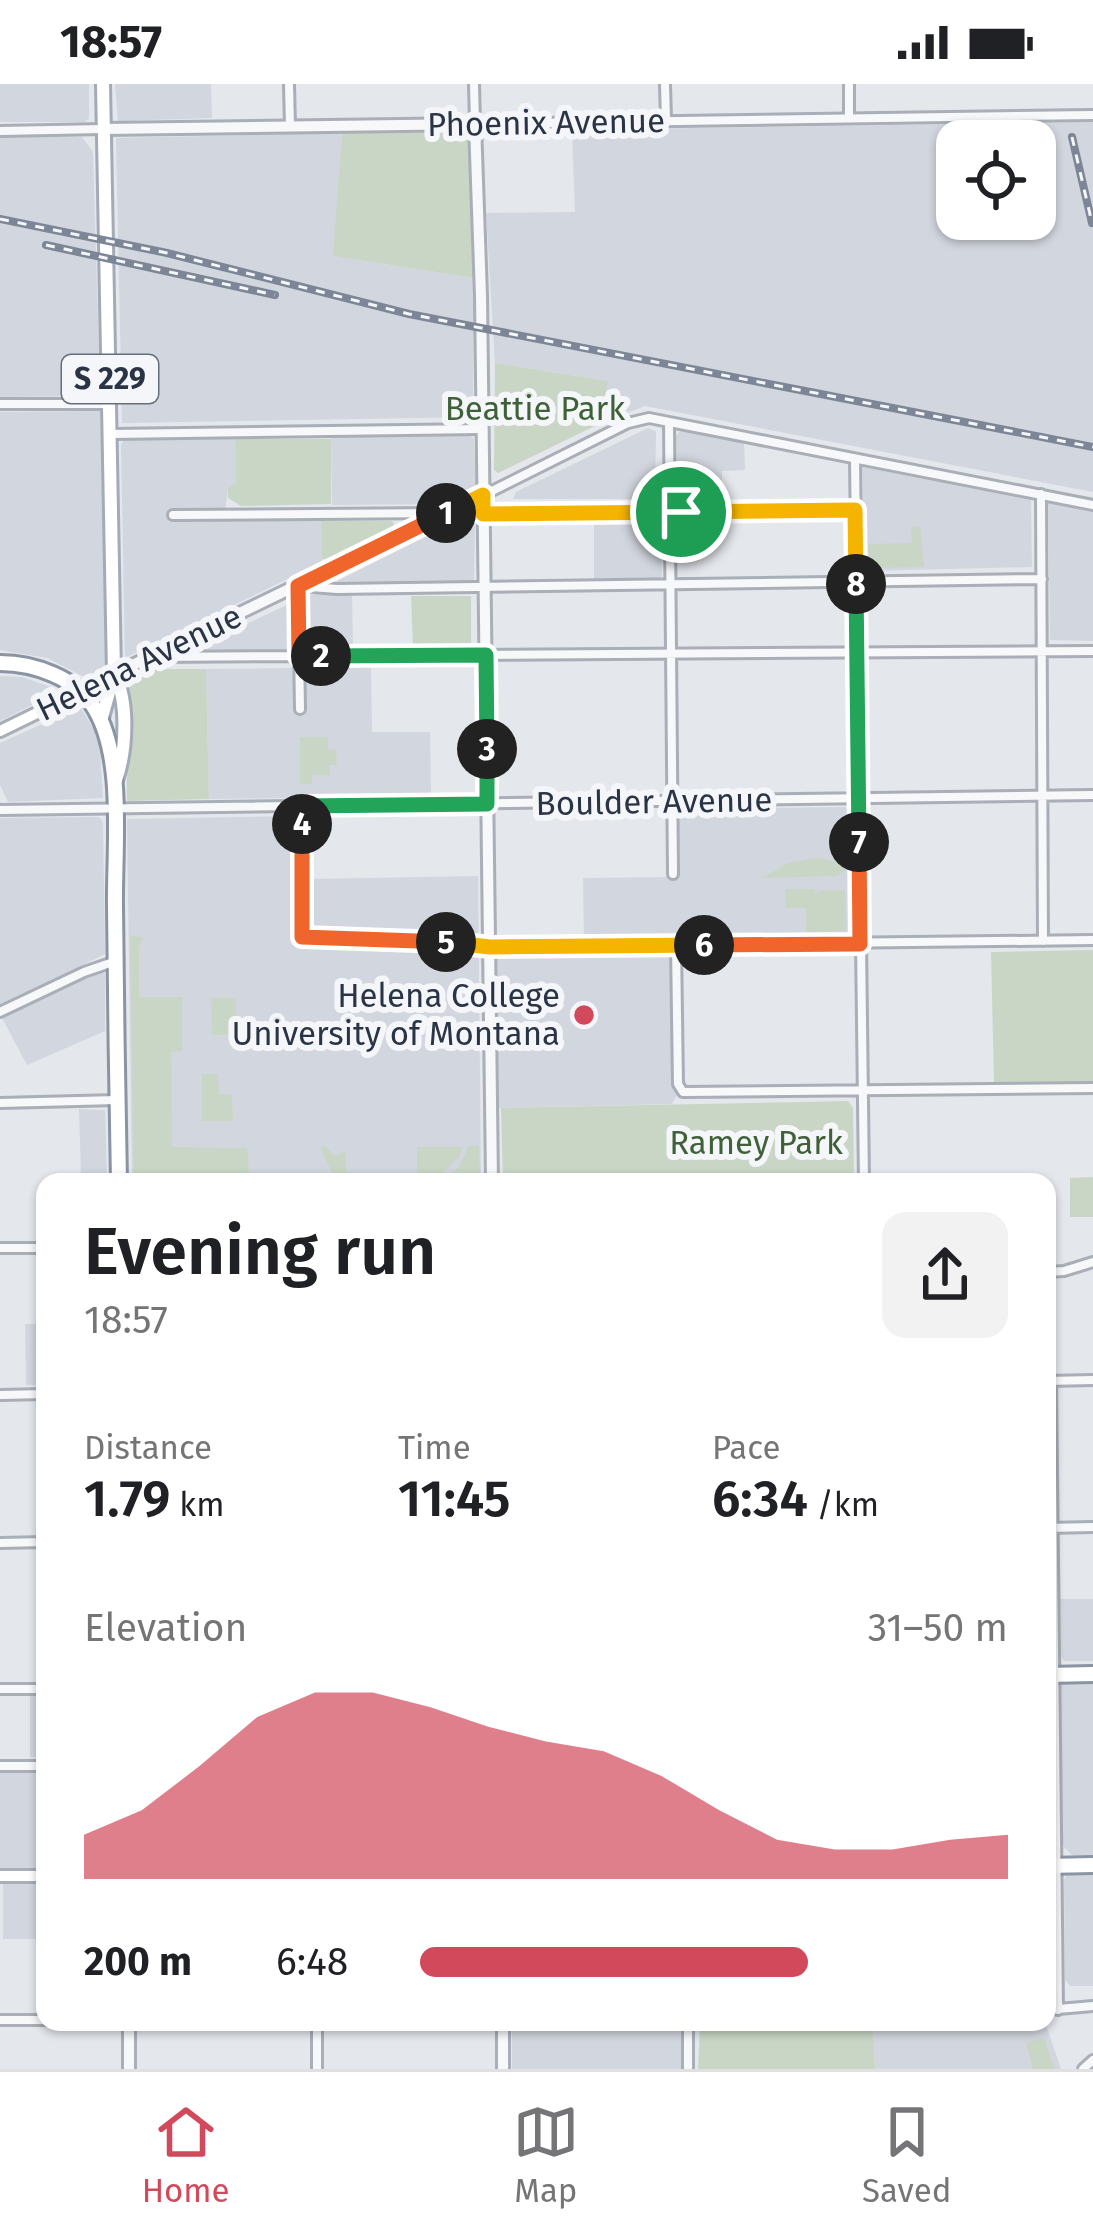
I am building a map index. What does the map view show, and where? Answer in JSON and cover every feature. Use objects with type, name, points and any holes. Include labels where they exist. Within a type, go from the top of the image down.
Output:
[{"type":"highway","points":[[0,663],[36,668],[80,692],[101,721],[109,746],[119,1173]]},
{"type":"highway","points":[[1056,1675],[1093,1674]]},
{"type":"highway","points":[[1056,1866],[1093,1865]]},
{"type":"main road","name":"S 229","points":[[103,84],[114,674],[121,687],[123,746],[113,787]]},
{"type":"main road","name":"Helena Avenue","points":[[0,731],[114,674]]},
{"type":"main road","points":[[101,721],[114,674]]},
{"type":"main road","points":[[0,1876],[36,1876]]},
{"type":"street","points":[[289,84],[290,127]]},
{"type":"street","points":[[474,84],[492,1173]]},
{"type":"street","points":[[665,84],[666,121]]},
{"type":"street","points":[[849,84],[849,118]]},
{"type":"street","name":"Phoenix Avenue","points":[[0,131],[1093,115]]},
{"type":"street","points":[[0,404],[110,404]]},
{"type":"street","name":"Helena Avenue","points":[[114,674],[628,424],[649,418],[669,422]]},
{"type":"street","points":[[673,874],[669,422],[1093,505]]},
{"type":"street","points":[[111,434],[482,429]]},
{"type":"street","points":[[855,459],[864,1173]]},
{"type":"street","points":[[1041,494],[1043,941]]},
{"type":"street","points":[[483,514],[855,510]]},
{"type":"street","points":[[173,515],[447,513]]},
{"type":"street","points":[[300,709],[298,586],[484,588],[1042,579]]},
{"type":"street","points":[[151,657],[1093,651]]},
{"type":"street","name":"Boulder Avenue","points":[[0,810],[1093,795]]},
{"type":"street","points":[[302,806],[302,937],[490,947],[1093,940]]},
{"type":"street","points":[[676,945],[679,1090],[1093,1088]]},
{"type":"street","points":[[0,1012],[116,961]]},
{"type":"street","points":[[0,1103],[117,1100]]},
{"type":"street","points":[[0,1248],[36,1248]]},
{"type":"street","points":[[1056,1271],[1093,1262]]},
{"type":"street","points":[[1056,1381],[1093,1380]]},
{"type":"street","points":[[0,1395],[36,1394]]},
{"type":"street","points":[[1056,1528],[1093,1528]]},
{"type":"street","points":[[0,1543],[36,1542]]},
{"type":"street","points":[[0,1689],[36,1689]]},
{"type":"street","points":[[0,1766],[36,1766]]},
{"type":"street","points":[[1056,2010],[1093,2006]]},
{"type":"street","points":[[0,2020],[36,2020]]},
{"type":"street","points":[[129,2031],[129,2069]]},
{"type":"street","points":[[317,2031],[317,2069]]},
{"type":"street","points":[[502,2031],[503,2069]]},
{"type":"street","points":[[688,2031],[688,2069]]},
{"type":"street","points":[[1083,2069],[1093,2060]]},
{"type":"shaded area","points":[[0,84],[89,84],[89,119],[0,122]]},
{"type":"shaded area","points":[[115,84],[211,84],[212,118],[118,121]]},
{"type":"shaded area","points":[[1093,122],[1093,492],[645,406],[599,424],[607,381],[495,363],[486,213],[575,212],[572,130],[936,124],[936,240],[1056,240],[1056,123]]},
{"type":"shaded area","points":[[342,133],[334,256],[474,278],[473,417],[122,423],[116,138]]},
{"type":"shaded area","points":[[0,137],[82,137],[93,152],[100,390],[91,396],[0,397]]},
{"type":"shaded area","points":[[100,411],[107,663],[88,679],[47,658],[0,650],[0,412]]},
{"type":"shaded area","points":[[648,428],[656,431],[655,499],[513,499],[516,492]]},
{"type":"shaded area","points":[[681,430],[744,443],[745,470],[722,471],[722,499],[678,499],[676,436]]},
{"type":"shaded area","points":[[469,435],[474,439],[476,489],[442,504],[332,505],[331,436]]},
{"type":"shaded area","points":[[125,438],[235,438],[236,482],[228,488],[224,520],[322,520],[322,562],[125,658],[121,445]]},
{"type":"shaded area","points":[[862,467],[1031,500],[1032,567],[865,571]]},
{"type":"shaded area","points":[[1048,500],[1093,509],[1093,641],[1050,640]]},
{"type":"shaded area","points":[[654,517],[660,522],[662,578],[594,580],[594,518]]},
{"type":"shaded area","points":[[459,520],[475,521],[474,583],[339,585],[337,581]]},
{"type":"shaded area","points":[[352,594],[353,650],[309,650],[307,595]]},
{"type":"shaded area","points":[[287,605],[290,650],[202,650],[203,644]]},
{"type":"shaded area","points":[[371,667],[372,732],[430,732],[431,796],[209,799],[206,669]]},
{"type":"shaded area","points":[[0,676],[22,677],[54,688],[56,693],[0,721]]},
{"type":"shaded area","points":[[80,707],[99,737],[103,798],[8,802],[0,785],[0,743]]},
{"type":"shaded area","points":[[849,807],[850,936],[584,939],[583,878],[677,877],[677,809]]},
{"type":"shaded area","points":[[292,816],[292,930],[313,929],[312,879],[478,876],[481,1173],[132,1173],[127,819]]},
{"type":"shaded area","points":[[99,817],[103,822],[105,954],[0,1006],[0,818]]},
{"type":"shaded area","name":"Helena College University of Montana","points":[[676,945],[679,1091],[672,1104],[492,1108],[490,947]]},
{"type":"shaded area","points":[[101,971],[105,974],[105,1031],[27,1065],[2,1018]]},
{"type":"shaded area","points":[[79,1109],[105,1110],[107,1173],[81,1173]]},
{"type":"shaded area","points":[[25,1324],[36,1324],[36,1385],[26,1385]]},
{"type":"shaded area","points":[[1060,1599],[1093,1599],[1093,1661],[1061,1657]]},
{"type":"shaded area","points":[[1093,1682],[1093,1855],[1072,1855],[1063,1846],[1059,1687]]},
{"type":"shaded area","points":[[30,1694],[36,1694],[36,1757],[30,1757]]},
{"type":"shaded area","points":[[0,1770],[36,1770],[36,1870],[0,1870]]},
{"type":"shaded area","points":[[1068,1874],[1093,1874],[1093,1986],[1070,1986],[1065,1980],[1064,1879]]},
{"type":"shaded area","points":[[3,1883],[36,1883],[36,1939],[3,1939]]},
{"type":"shaded area","points":[[512,2031],[681,2031],[681,2069],[512,2069]]},
{"type":"shaded area","points":[[873,2031],[1048,2031],[1061,2069],[875,2069]]},
{"type":"green space","points":[[468,132],[474,278],[333,256],[342,133]]},
{"type":"green space","name":"Beattie Park","points":[[495,363],[608,381],[599,424],[498,473],[494,470]]},
{"type":"green space","points":[[235,439],[331,439],[331,504],[241,506],[228,498],[228,488],[236,482]]},
{"type":"green space","points":[[322,521],[394,524],[330,560],[322,559]]},
{"type":"green space","points":[[920,526],[924,567],[870,568],[868,544],[912,543],[911,527]]},
{"type":"green space","points":[[411,596],[471,596],[471,649],[413,648]]},
{"type":"green space","points":[[149,669],[206,669],[209,799],[127,801],[125,682]]},
{"type":"green space","points":[[300,737],[328,737],[328,749],[336,750],[337,765],[330,765],[330,775],[312,775],[312,784],[300,784]]},
{"type":"green space","points":[[819,858],[838,862],[846,870],[837,876],[762,878],[788,863]]},
{"type":"green space","points":[[785,889],[815,889],[815,894],[845,890],[846,931],[806,933],[806,908],[786,908]]},
{"type":"green space","points":[[130,936],[143,937],[139,997],[182,997],[182,1051],[171,1052],[172,1147],[247,1148],[249,1173],[134,1173]]},
{"type":"green space","points":[[1093,950],[1093,1082],[994,1083],[991,952]]},
{"type":"green space","points":[[211,998],[236,998],[236,1019],[243,1019],[243,1034],[212,1035]]},
{"type":"green space","points":[[202,1074],[218,1074],[219,1094],[232,1095],[233,1121],[202,1121]]},
{"type":"green space","name":"Ramey Park","points":[[848,1101],[853,1108],[854,1173],[503,1173],[501,1108]]},
{"type":"green space","points":[[325,1146],[335,1156],[345,1151],[346,1172],[353,1173],[332,1173],[321,1149]]},
{"type":"green space","points":[[469,1146],[479,1146],[480,1173],[452,1173]]},
{"type":"green space","points":[[417,1147],[463,1147],[442,1173],[417,1173]]},
{"type":"green space","points":[[1093,1177],[1093,1217],[1070,1217],[1070,1178]]},
{"type":"green space","points":[[700,2031],[873,2031],[875,2069],[698,2069]]},
{"type":"green space","points":[[1043,2038],[1054,2069],[1033,2069],[1026,2043]]},
{"type":"railway","points":[[1072,137],[1092,223]]},
{"type":"railway","points":[[0,219],[167,253],[409,314],[1093,447]]},
{"type":"railway","points":[[46,245],[275,295]]},
{"type":"place","name":"Helena College University of Montana","points":[[584,1015]]},
{"type":"route","points":[[483,495],[483,514],[681,512],[855,510],[860,944],[490,947],[302,937],[302,806],[487,804],[487,721],[486,655],[299,656],[298,586],[483,495]]}]
